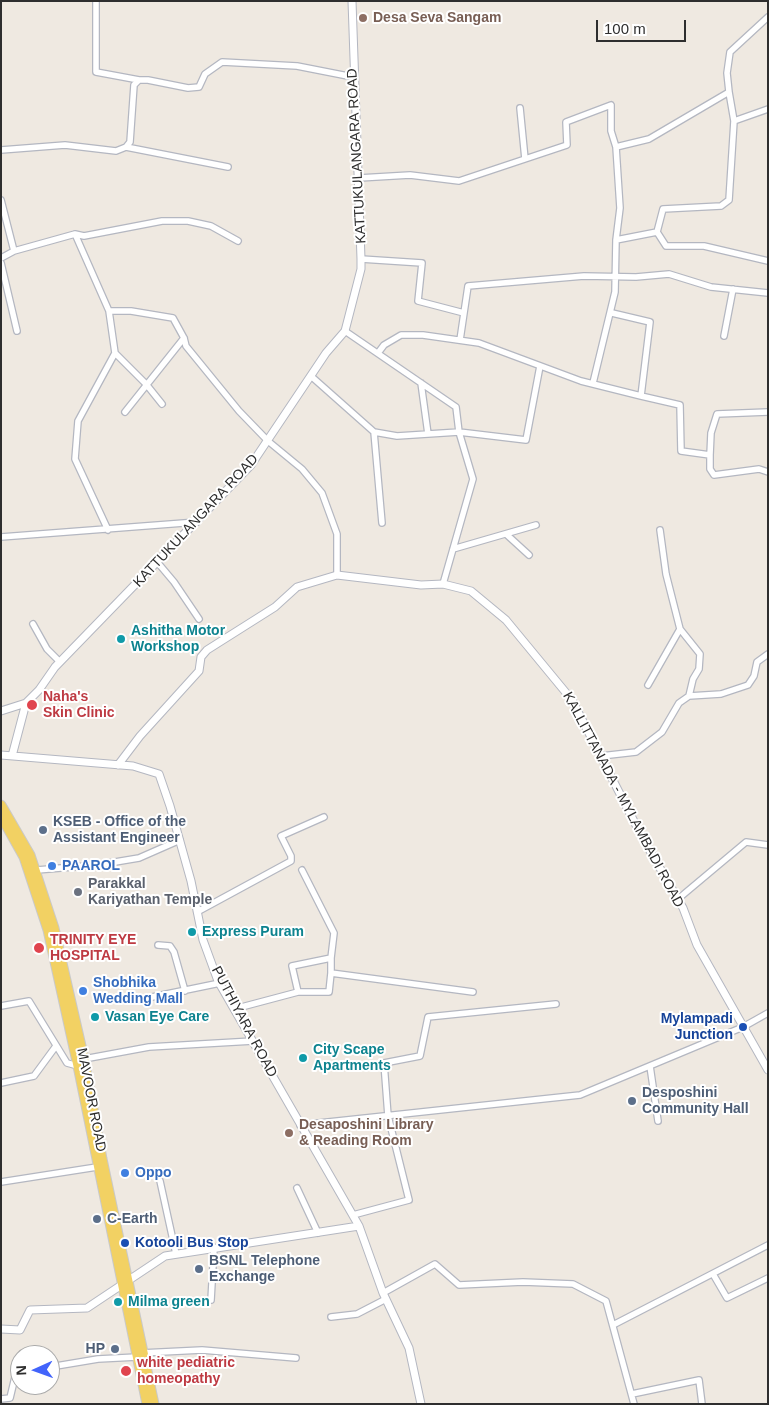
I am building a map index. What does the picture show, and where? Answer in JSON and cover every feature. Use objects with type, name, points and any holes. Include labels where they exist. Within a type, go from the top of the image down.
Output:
[{"type":"main road","name":"MAVOOR ROAD","points":[[1,805],[17,828],[37,870],[54,928],[127,1286],[147,1404]]},
{"type":"main road","name":"MAVOOR ROAD","points":[[1,816],[24,857],[44,912],[81,1063],[98,1167],[127,1286]]},
{"type":"main road","name":"MAVOOR ROAD","points":[[139,1355],[154,1404]]},
{"type":"street","points":[[96,1],[96,72],[188,88],[199,88],[205,74],[222,62],[297,66],[353,77]]},
{"type":"street","name":"KATTUKULANGARA ROAD","points":[[1,711],[26,703],[39,690],[60,662],[251,465],[312,377],[326,353],[346,331],[361,269],[359,178],[353,77],[352,1]]},
{"type":"street","points":[[768,17],[730,52],[727,73],[734,121],[729,200],[721,206],[663,209],[657,232],[666,246],[704,246],[768,261]]},
{"type":"street","points":[[126,147],[130,142],[134,85],[139,80]]},
{"type":"street","points":[[616,146],[649,139],[729,92]]},
{"type":"street","points":[[359,178],[410,175],[459,181],[566,144],[566,122],[611,104],[610,131],[616,146],[620,208],[616,240],[612,313],[592,383]]},
{"type":"street","points":[[520,108],[525,159]]},
{"type":"street","points":[[734,121],[768,109]]},
{"type":"street","points":[[1,150],[65,145],[116,150],[126,147],[228,167]]},
{"type":"street","points":[[1,200],[8,218],[14,252]]},
{"type":"street","points":[[1,258],[14,252],[75,234],[84,236],[162,221],[188,221],[210,226],[238,241]]},
{"type":"street","points":[[616,240],[657,232]]},
{"type":"street","points":[[75,234],[108,311],[115,353],[146,384],[162,404]]},
{"type":"street","points":[[361,259],[422,263],[418,301],[464,313]]},
{"type":"street","points":[[1,263],[16,331]]},
{"type":"street","points":[[460,340],[468,286],[584,276],[636,277],[669,274],[711,287],[768,293]]},
{"type":"street","points":[[724,336],[733,290]]},
{"type":"street","points":[[108,311],[131,311],[172,318],[184,338],[186,346],[268,441],[302,469],[322,493],[337,534],[337,575]]},
{"type":"street","points":[[612,313],[650,322],[641,396]]},
{"type":"street","points":[[346,331],[456,407],[460,432],[472,479],[443,584]]},
{"type":"street","points":[[378,353],[393,337],[401,335],[423,335],[479,343],[592,383],[680,405],[681,452],[710,455]]},
{"type":"street","points":[[125,412],[184,338]]},
{"type":"street","points":[[108,530],[75,459],[78,421],[115,353]]},
{"type":"street","points":[[312,377],[374,432],[397,436],[460,432],[526,440],[540,366]]},
{"type":"street","points":[[421,383],[428,434]]},
{"type":"street","points":[[768,412],[717,414],[711,433],[710,455],[710,469],[714,475],[759,469],[768,472]]},
{"type":"street","points":[[374,432],[382,523]]},
{"type":"street","points":[[1,537],[197,522]]},
{"type":"street","points":[[453,550],[536,525]]},
{"type":"street","points":[[660,530],[666,574],[680,629],[700,654],[699,669],[694,678],[689,696]]},
{"type":"street","points":[[506,534],[529,554]]},
{"type":"street","points":[[158,563],[174,582],[199,619]]},
{"type":"street","name":"KALLITTANADA - MYLAMBADI ROAD","points":[[118,765],[140,736],[199,671],[201,657],[208,650],[274,607],[297,587],[337,575],[421,585],[443,584],[471,591],[506,620],[572,700],[642,837],[678,899],[697,945],[768,1070]]},
{"type":"street","points":[[33,624],[47,649],[60,662]]},
{"type":"street","points":[[648,685],[680,629]]},
{"type":"street","points":[[601,756],[636,752],[662,732],[679,704],[689,696],[721,694],[748,685],[754,676],[757,662],[768,654]]},
{"type":"street","points":[[12,756],[26,703]]},
{"type":"street","name":"PUTHIYARA ROAD","points":[[1,755],[133,766],[159,774],[180,840],[203,940],[220,983],[300,1125],[360,1226],[385,1296],[409,1348],[421,1404]]},
{"type":"street","points":[[198,912],[291,861],[291,856],[281,836],[324,817]]},
{"type":"street","points":[[37,870],[97,865],[139,858],[180,840]]},
{"type":"street","points":[[678,899],[746,842],[768,845]]},
{"type":"street","points":[[234,1009],[298,992],[329,992],[334,933],[302,870]]},
{"type":"street","points":[[158,945],[170,946],[174,952],[185,991]]},
{"type":"street","points":[[298,992],[292,966],[332,958]]},
{"type":"street","points":[[331,973],[473,992]]},
{"type":"street","points":[[152,997],[220,983]]},
{"type":"street","points":[[1,1006],[29,1001],[67,1063],[81,1063],[149,1047],[174,1048],[253,1041]]},
{"type":"street","points":[[353,1215],[409,1200],[388,1116],[384,1063],[420,1056],[428,1017],[556,1004]]},
{"type":"street","points":[[300,1125],[580,1095],[743,1027],[768,1013]]},
{"type":"street","points":[[1,1083],[34,1076],[56,1046]]},
{"type":"street","points":[[650,1066],[658,1122]]},
{"type":"street","points":[[1,1182],[98,1167]]},
{"type":"street","points":[[160,1181],[176,1254]]},
{"type":"street","points":[[297,1188],[318,1233]]},
{"type":"street","points":[[1,1329],[20,1330],[30,1310],[87,1308],[127,1286],[156,1261],[176,1254],[360,1226]]},
{"type":"street","points":[[613,1325],[768,1245]]},
{"type":"street","points":[[211,1300],[214,1248]]},
{"type":"street","points":[[332,1317],[357,1314],[435,1264],[459,1286],[523,1282],[574,1284],[606,1301],[634,1404]]},
{"type":"street","points":[[713,1274],[727,1298],[768,1278]]},
{"type":"street","points":[[60,1365],[139,1355],[226,1351],[296,1358]]},
{"type":"street","points":[[632,1394],[699,1380],[702,1404]]},
{"type":"place","name":"Desa Seva Sangam","points":[[363,18]]},
{"type":"place","name":"Ashitha Motor Workshop","points":[[121,639]]},
{"type":"place","name":"Naha's Skin Clinic","points":[[32,705]]},
{"type":"place","name":"KSEB - Office of the Assistant Engineer","points":[[43,830]]},
{"type":"place","name":"PAAROL","points":[[52,866]]},
{"type":"place","name":"Parakkal Kariyathan Temple","points":[[78,892]]},
{"type":"place","name":"Express Puram","points":[[192,932]]},
{"type":"place","name":"TRINITY EYE HOSPITAL","points":[[39,948]]},
{"type":"place","name":"Shobhika Wedding Mall","points":[[83,991]]},
{"type":"place","name":"Vasan Eye Care","points":[[95,1017]]},
{"type":"place","name":"Mylampadi Junction","points":[[743,1027]]},
{"type":"place","name":"City Scape Apartments","points":[[303,1058]]},
{"type":"place","name":"Desposhini Community Hall","points":[[632,1101]]},
{"type":"place","name":"Desaposhini Library & Reading Room","points":[[289,1133]]},
{"type":"place","name":"Oppo","points":[[125,1173]]},
{"type":"place","name":"C-Earth","points":[[97,1219]]},
{"type":"place","name":"Kotooli Bus Stop","points":[[125,1243]]},
{"type":"place","name":"BSNL Telephone Exchange","points":[[199,1269]]},
{"type":"place","name":"Milma green","points":[[118,1302]]},
{"type":"place","name":"HP","points":[[115,1349]]},
{"type":"place","name":"white pediatric homeopathy","points":[[126,1371]]}]
